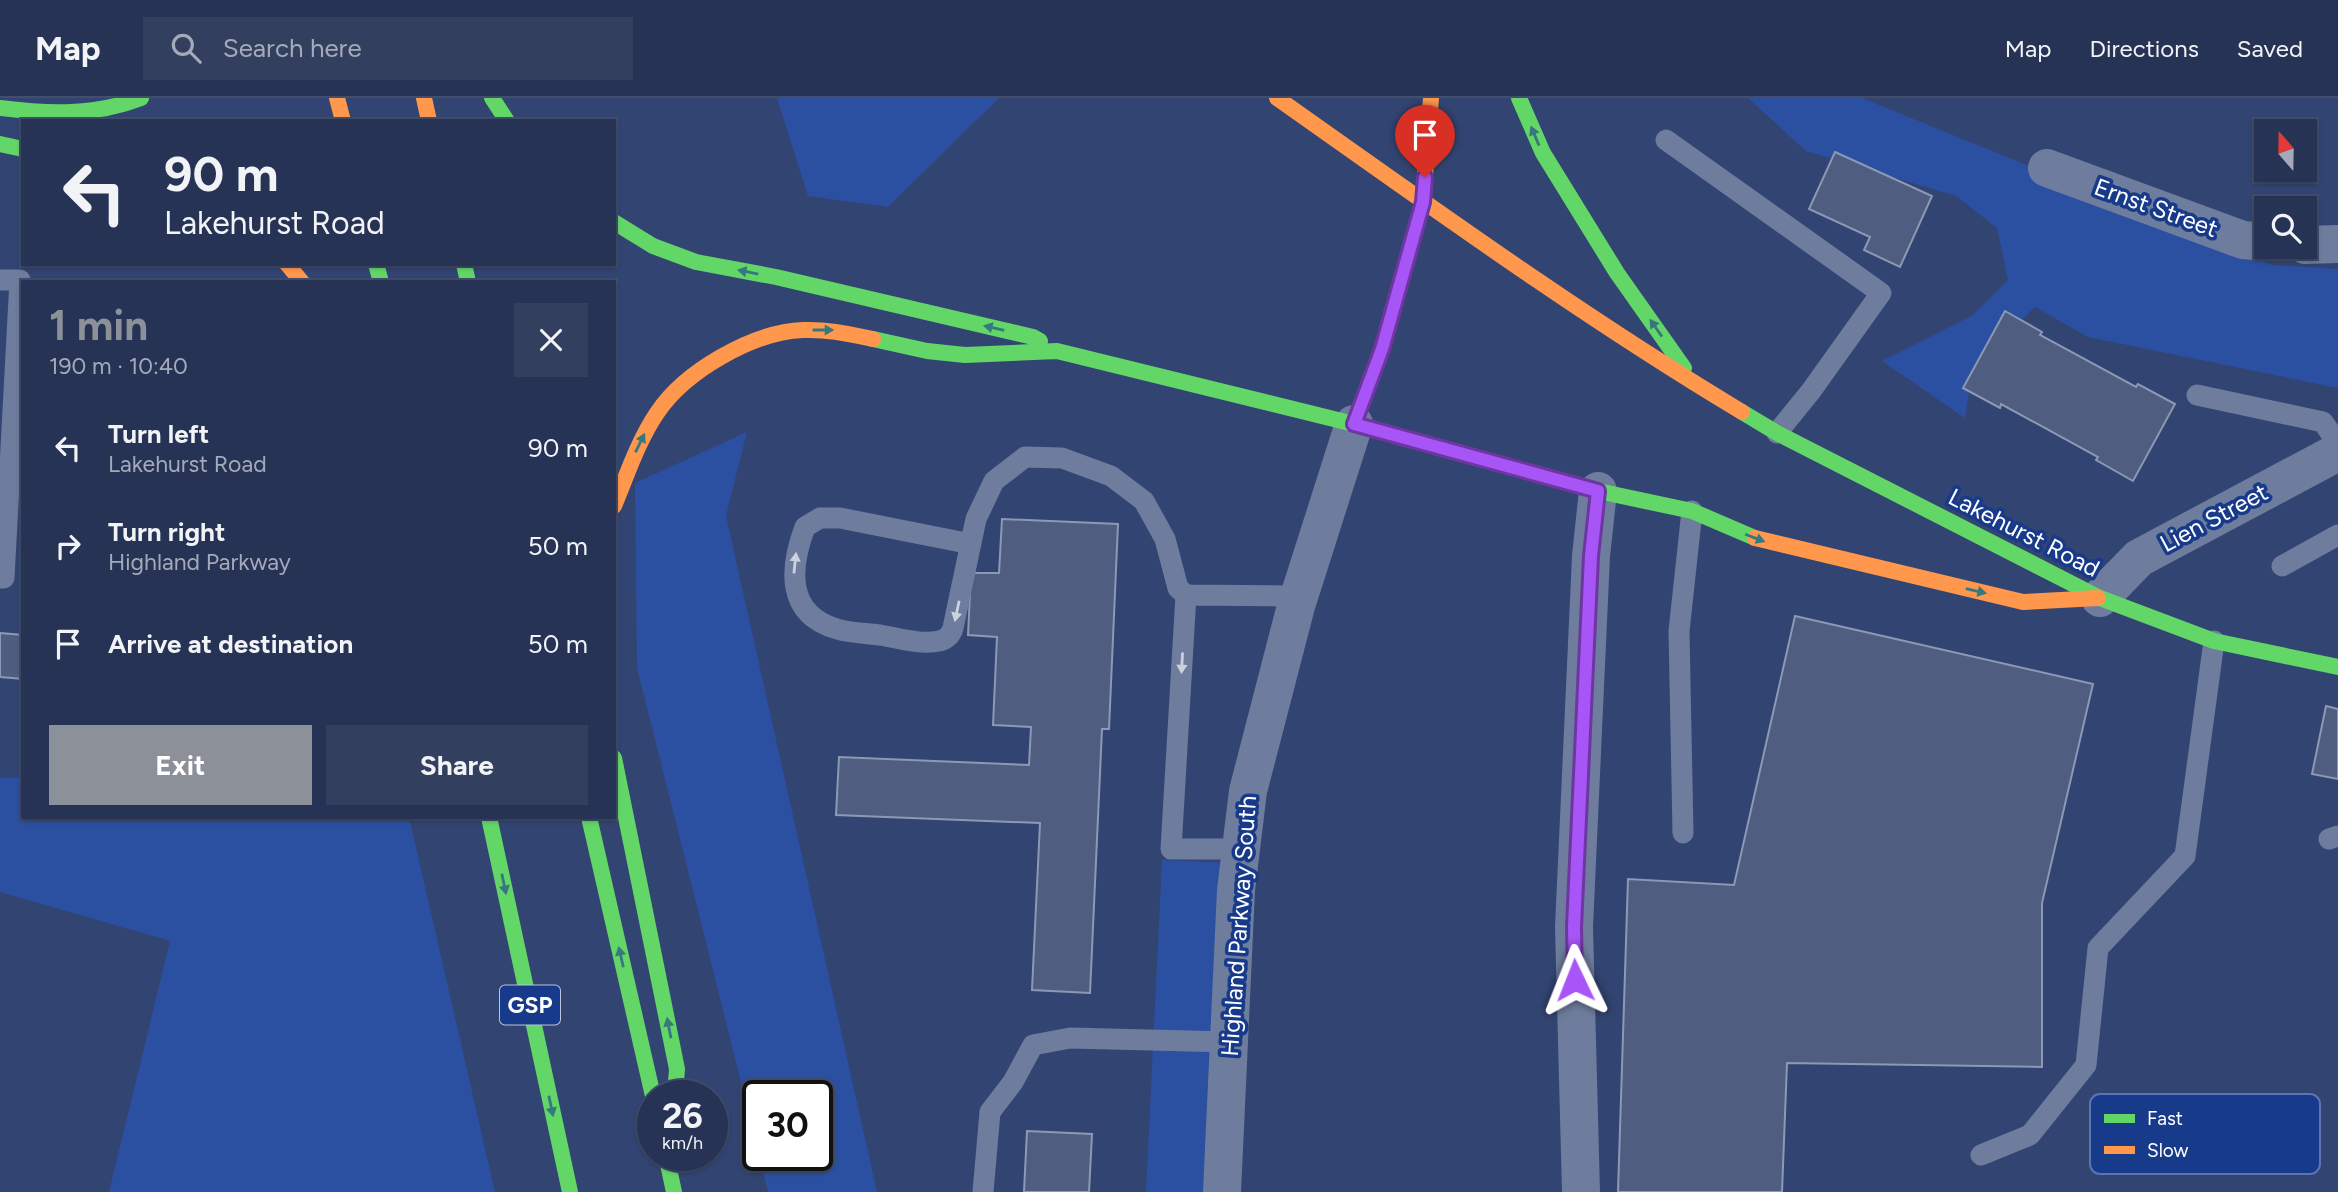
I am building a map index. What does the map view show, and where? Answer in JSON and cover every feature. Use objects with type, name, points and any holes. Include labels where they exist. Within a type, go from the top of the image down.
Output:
[{"type":"main road","points":[[0,108],[55,113],[84,112],[111,108],[141,98]]},
{"type":"main road","points":[[337,98],[342,119]]},
{"type":"main road","points":[[424,98],[429,119]]},
{"type":"main road","points":[[492,98],[506,119]]},
{"type":"main road","name":"Lakehurst Road","points":[[1277,98],[1423,202],[1695,384],[1777,433],[2100,598]]},
{"type":"main road","points":[[1354,424],[1382,349],[1423,202],[1431,98]]},
{"type":"main road","points":[[1519,98],[1543,153],[1617,273],[1695,384]]},
{"type":"main road","points":[[0,144],[21,149]]},
{"type":"main road","points":[[616,223],[653,246],[696,262],[776,277],[1033,337],[1057,351]]},
{"type":"main road","points":[[290,266],[300,280]]},
{"type":"main road","points":[[616,501],[632,460],[658,411],[692,377],[712,362],[753,342],[780,333],[833,330],[927,351],[965,355],[1057,351]]},
{"type":"main road","name":"Lakehurst Road","points":[[1057,351],[1354,424],[1598,491],[1692,511],[1761,541],[2023,602],[2100,598]]},
{"type":"main road","points":[[2100,598],[2214,641],[2338,667]]},
{"type":"main road","points":[[616,768],[677,1069],[676,1080]]},
{"type":"main road","name":"GSP","points":[[489,819],[570,1192]]},
{"type":"main road","points":[[589,819],[649,1080]]},
{"type":"main road","points":[[670,1171],[674,1192]]},
{"type":"street","name":"Ernst Street","points":[[2048,168],[2243,240],[2254,241]]},
{"type":"street","points":[[2317,245],[2338,244]]},
{"type":"street","name":"Highland Parkway South","points":[[1222,1192],[1236,890],[1248,791],[1299,596],[1354,424]]},
{"type":"street","name":"Lien Street","points":[[2100,598],[2139,558],[2338,452]]},
{"type":"street","points":[[1581,1192],[1574,927],[1591,556],[1598,491]]},
{"type":"lane","points":[[1666,140],[1881,293],[1811,391],[1777,433]]},
{"type":"lane","points":[[0,280],[20,280],[4,578],[0,578]]},
{"type":"lane","points":[[2197,394],[2323,422],[2338,444]]},
{"type":"lane","points":[[971,544],[840,518],[820,519],[805,527],[795,554],[793,580],[800,600],[815,619],[837,629],[941,641],[951,635],[953,628],[971,544],[976,519],[993,481],[1025,457],[1062,458],[1111,476],[1144,501],[1165,538],[1178,588],[1186,595],[1299,596]]},
{"type":"lane","points":[[1683,833],[1679,631],[1692,511]]},
{"type":"lane","points":[[2282,566],[2338,535]]},
{"type":"lane","points":[[1186,595],[1171,849],[1241,849]]},
{"type":"lane","points":[[1981,1156],[2030,1135],[2086,1065],[2098,948],[2185,856],[2214,641]]},
{"type":"lane","points":[[983,1189],[990,1112],[1013,1082],[1033,1045],[1070,1038],[1229,1042]]},
{"type":"shaded area","points":[[777,98],[999,98],[888,207],[808,196]]},
{"type":"shaded area","points":[[1748,98],[1862,98],[2254,259],[2272,265],[2338,269],[2338,388],[2088,337],[2035,307],[1973,367],[1965,418],[1882,361],[1973,315],[2008,280],[1997,228],[1956,196],[1806,151]]},
{"type":"shaded area","points":[[747,432],[726,516],[877,1192],[768,1192],[763,1171],[833,1171],[833,1080],[742,1080],[742,1086],[637,668],[635,483]]},
{"type":"shaded area","points":[[0,778],[21,778],[21,819],[409,819],[495,1192],[109,1192],[170,941],[0,892]]},
{"type":"shaded area","points":[[1162,860],[1234,863],[1205,1192],[1146,1192]]},
{"type":"building","points":[[1835,152],[1932,196],[1900,267],[1864,250],[1870,237],[1809,209]]},
{"type":"building","points":[[2005,311],[2042,332],[2040,335],[2136,387],[2138,384],[2175,404],[2133,481],[2096,460],[2098,457],[2001,404],[2000,408],[1963,388]]},
{"type":"building","points":[[1002,519],[1118,524],[1109,729],[1102,729],[1090,993],[1032,990],[1040,823],[836,815],[839,757],[1029,765],[1031,727],[993,725],[997,637],[968,635],[971,573],[999,573]]},
{"type":"building","points":[[1795,616],[2093,684],[2042,903],[2042,1067],[1787,1063],[1782,1192],[1618,1192],[1628,879],[1734,885]]},
{"type":"building","points":[[0,633],[21,635],[21,679],[0,677]]},
{"type":"building","points":[[2326,706],[2338,709],[2338,779],[2312,774]]},
{"type":"building","points":[[1027,1131],[1092,1134],[1089,1192],[1024,1192]]},
{"type":"traffic: fast","points":[[0,108],[89,111],[141,98]]},
{"type":"traffic: fast","points":[[492,98],[506,119]]},
{"type":"traffic: fast","points":[[1519,98],[1543,153],[1617,273],[1684,368]]},
{"type":"traffic: fast","points":[[0,144],[21,149]]},
{"type":"traffic: fast","points":[[616,223],[653,246],[696,262],[776,277],[1033,337],[1040,341]]},
{"type":"traffic: fast","points":[[377,266],[380,280]]},
{"type":"traffic: fast","points":[[464,266],[468,280]]},
{"type":"traffic: fast","points":[[873,339],[927,351],[965,355],[1057,351],[1354,424]]},
{"type":"traffic: fast","points":[[1742,412],[1777,433],[2100,598],[2214,641],[2338,667]]},
{"type":"traffic: fast","points":[[1400,437],[1598,491],[1692,511],[1755,538]]},
{"type":"traffic: fast","points":[[616,768],[677,1069],[676,1080]]},
{"type":"traffic: fast","points":[[489,819],[570,1192]]},
{"type":"traffic: fast","points":[[589,819],[649,1080]]},
{"type":"traffic: fast","points":[[669,1171],[674,1192]]},
{"type":"traffic: slow","points":[[337,98],[342,119]]},
{"type":"traffic: slow","points":[[424,98],[429,119]]},
{"type":"traffic: slow","points":[[1277,98],[1565,299],[1742,412]]},
{"type":"traffic: slow","points":[[1400,437],[1354,424],[1382,349],[1423,202],[1431,98]]},
{"type":"traffic: slow","points":[[289,266],[300,280]]},
{"type":"traffic: slow","points":[[616,501],[638,447],[657,413],[669,397],[722,356],[742,346],[784,332],[821,330],[873,339]]},
{"type":"traffic: slow","points":[[1755,538],[2023,602],[2098,598]]},
{"type":"route","points":[[1425,177],[1423,202],[1382,349],[1354,424],[1598,491],[1591,556],[1574,927],[1575,980]]}]
